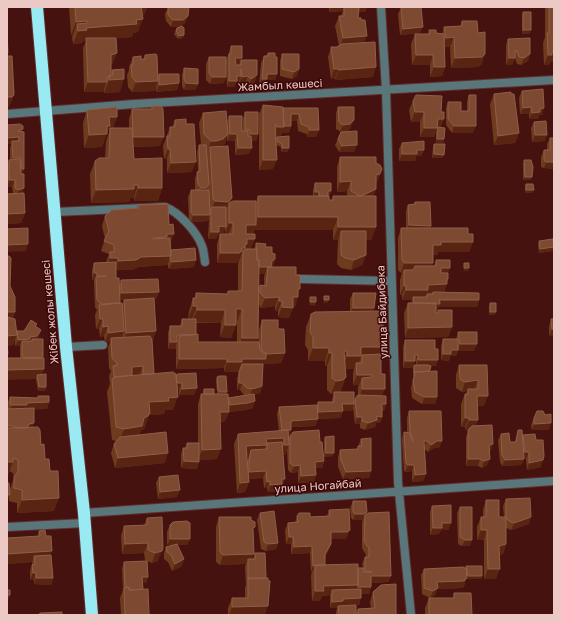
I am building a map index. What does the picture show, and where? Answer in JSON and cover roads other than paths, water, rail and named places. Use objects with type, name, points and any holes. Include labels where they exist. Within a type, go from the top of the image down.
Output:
[{"type":"highway","name":"Жібек жолы көшесі","points":[[37,7],[66,347],[84,518],[92,615]]},
{"type":"street","name":"улица Байдибека","points":[[381,7],[386,90],[398,482],[411,615]]},
{"type":"street","name":"Жамбыл көшесі","points":[[7,114],[554,80]]},
{"type":"street","points":[[55,212],[165,207],[172,210],[198,238],[203,247],[205,262]]},
{"type":"street","points":[[300,279],[392,281]]},
{"type":"street","points":[[66,347],[103,345]]},
{"type":"street","name":"улица Ногайбай","points":[[7,527],[84,518],[554,481]]}]
